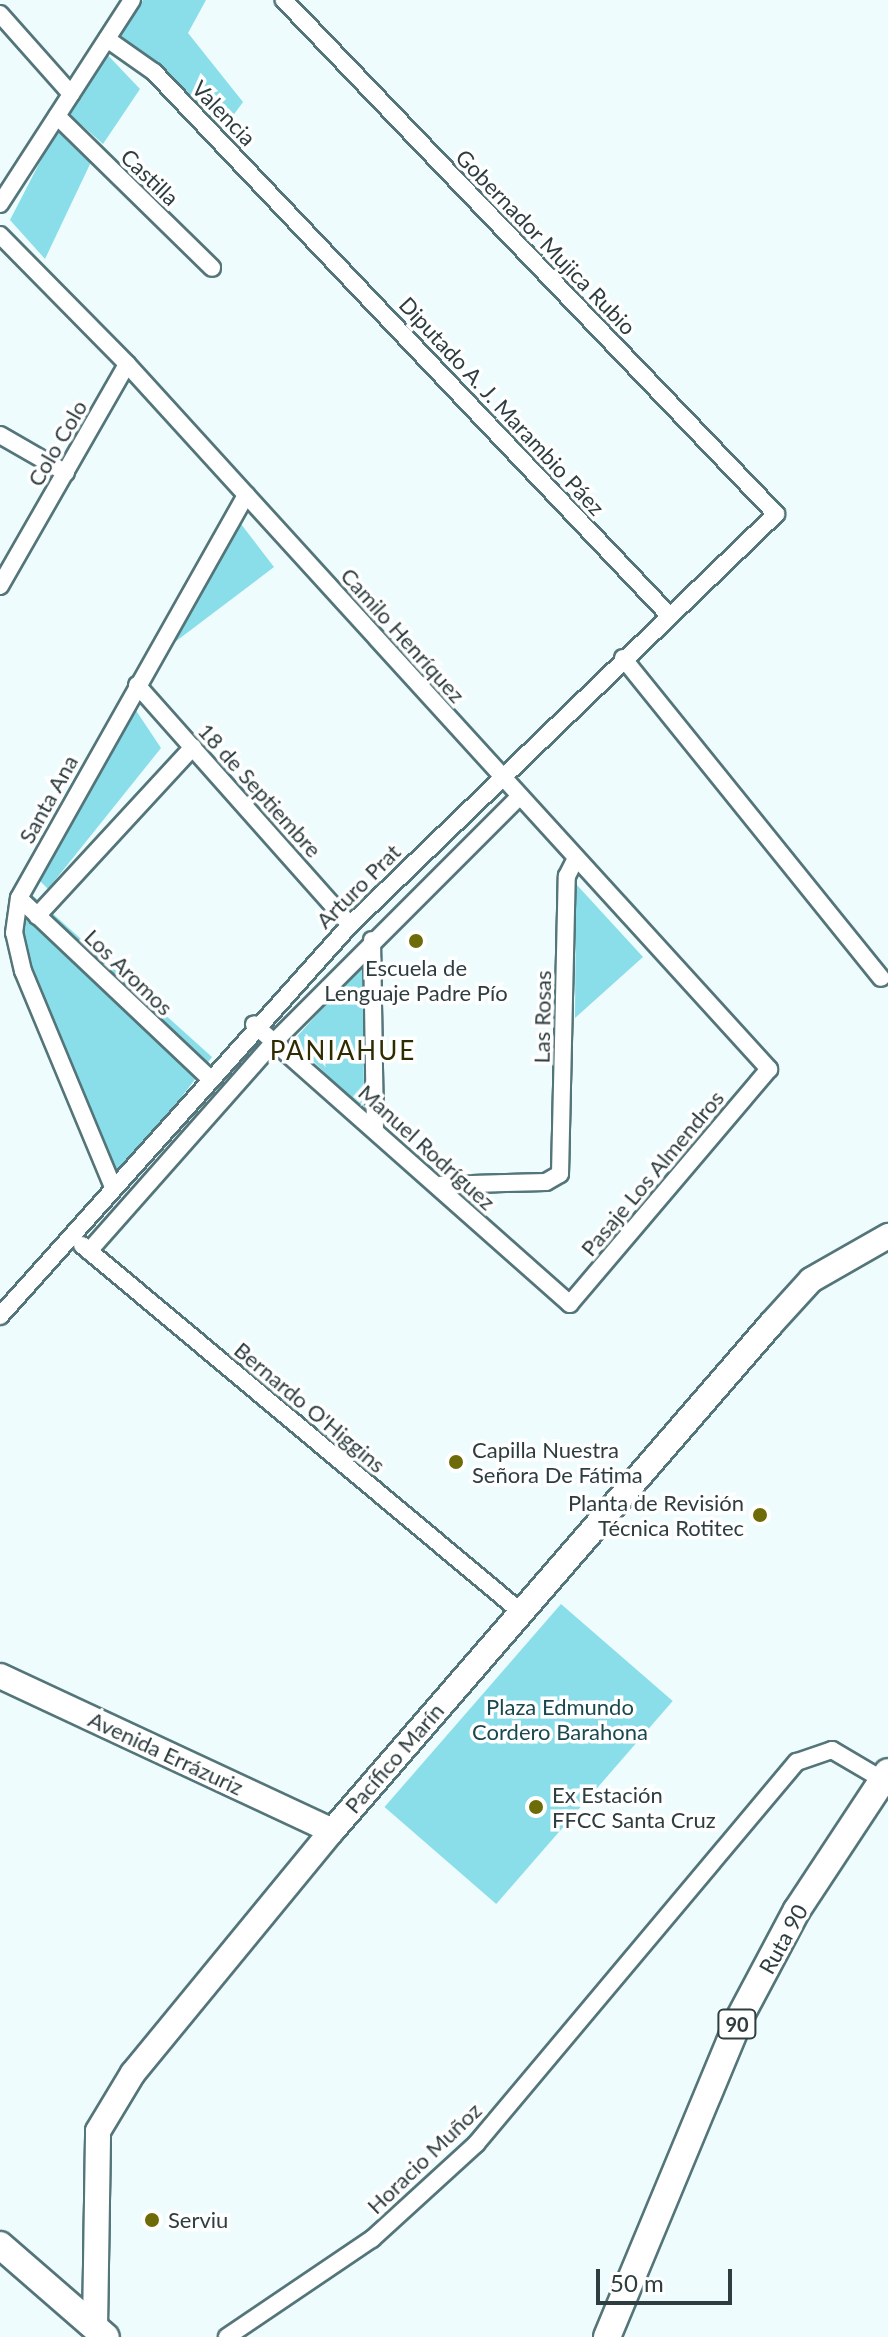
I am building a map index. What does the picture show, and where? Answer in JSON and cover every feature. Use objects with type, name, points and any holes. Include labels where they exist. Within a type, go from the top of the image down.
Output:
[{"type":"main road","name":"Ruta 90","points":[[607,2337],[620,2294],[740,2017],[797,1910],[885,1776]]},
{"type":"main road","points":[[0,2245],[100,2333]]},
{"type":"main road","name":"Ruta 90","points":[[588,2337],[620,2294]]},
{"type":"street","points":[[0,204],[132,0]]},
{"type":"street","name":"Gobernador Mujica Rubio","points":[[284,0],[776,514]]},
{"type":"street","points":[[0,14],[71,94]]},
{"type":"street","name":"Valencia","points":[[107,39],[154,72],[302,227]]},
{"type":"street","name":"Castilla","points":[[57,116],[212,268]]},
{"type":"street","name":"Diputado A. J. Marambio Páez","points":[[302,227],[669,615]]},
{"type":"street","name":"Camilo Henríquez","points":[[0,235],[127,364],[769,1069]]},
{"type":"street","name":"Colo Colo","points":[[1,581],[127,364]]},
{"type":"street","points":[[0,435],[66,473]]},
{"type":"street","name":"Santa Ana","points":[[113,1187],[23,971],[14,933],[19,898],[246,495]]},
{"type":"street","name":"Arturo Prat","points":[[0,1316],[254,1024],[500,774],[776,514]]},
{"type":"street","points":[[623,658],[881,978]]},
{"type":"street","name":"18 de Septiembre","points":[[137,685],[350,925]]},
{"type":"street","points":[[37,916],[193,747]]},
{"type":"street","points":[[89,1251],[275,1041],[372,940],[520,796]]},
{"type":"street","name":"Las Rosas","points":[[437,1185],[557,1179],[567,876],[576,858]]},
{"type":"street","name":"Los Aromos","points":[[19,898],[208,1077]]},
{"type":"street","points":[[372,940],[375,1129]]},
{"type":"street","name":"Manuel Rodríguez","points":[[254,1024],[570,1304]]},
{"type":"street","name":"Pasaje Los Almendros","points":[[570,1304],[769,1069]]},
{"type":"street","name":"Bernardo O'Higgins","points":[[72,1236],[521,1612]]},
{"type":"street","name":"Pacífico Marín","points":[[100,2333],[98,2131],[133,2073],[332,1831],[811,1280],[888,1236]]},
{"type":"street","name":"Avenida Errázuriz","points":[[0,1676],[332,1831]]},
{"type":"street","name":"Horacio Muñoz","points":[[227,2337],[372,2239],[476,2144],[804,1756],[841,1752],[885,1776]]},
{"type":"green space","points":[[143,0],[206,0],[188,33],[243,102],[216,139],[118,36]]},
{"type":"green space","points":[[101,48],[140,89],[103,144],[67,112]]},
{"type":"green space","points":[[57,129],[91,162],[45,259],[10,220]]},
{"type":"green space","points":[[241,524],[274,567],[167,648],[223,529]]},
{"type":"green space","points":[[135,709],[161,748],[48,889],[39,880]]},
{"type":"green space","points":[[576,884],[643,957],[575,1018]]},
{"type":"green space","points":[[21,885],[212,1057],[113,1187],[23,971]]},
{"type":"green space","points":[[363,963],[364,1112],[293,1041]]},
{"type":"green space","name":"Plaza Edmundo Cordero Barahona","points":[[561,1604],[673,1701],[496,1904],[385,1807]]},
{"type":"place","name":"Escuela de Lenguaje Padre Pío","points":[[416,941]]},
{"type":"place","name":"Capilla Nuestra Señora De Fátima","points":[[456,1462]]},
{"type":"place","name":"Planta de Revisión Técnica Rotitec","points":[[760,1515]]},
{"type":"place","name":"Ex Estación FFCC Santa Cruz","points":[[536,1807]]},
{"type":"place","name":"Serviu","points":[[152,2220]]},
{"type":"district","name":"PANIAHUE","points":[[343,1051]]}]
